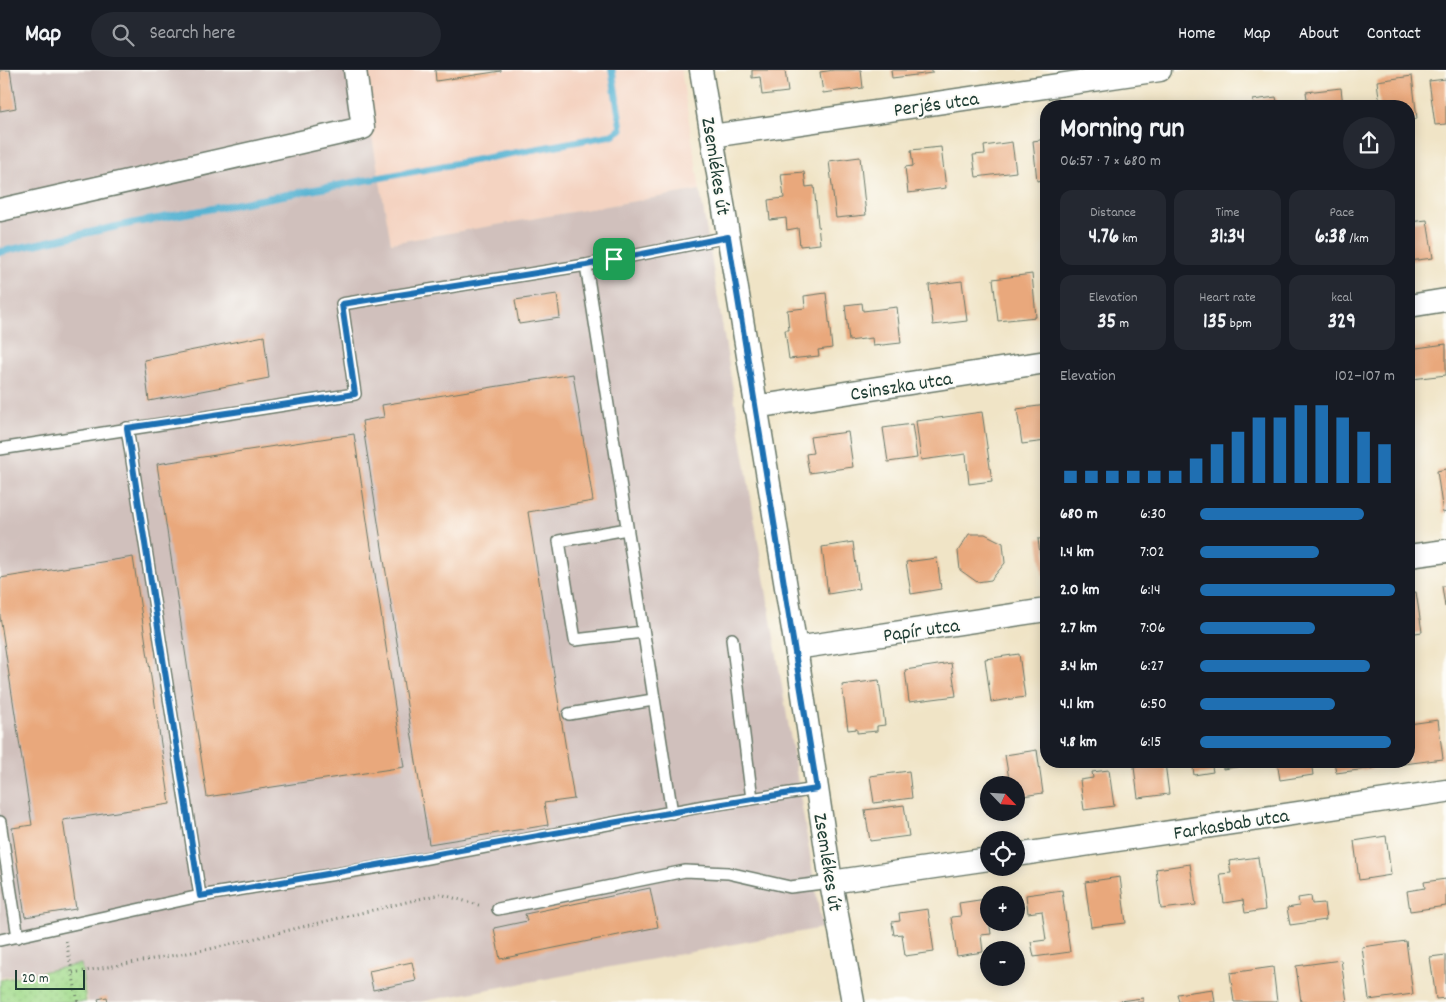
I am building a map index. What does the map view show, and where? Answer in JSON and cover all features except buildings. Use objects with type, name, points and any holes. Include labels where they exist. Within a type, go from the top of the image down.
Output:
[{"type":"street","points":[[0,210],[363,128],[355,70]]},
{"type":"street","name":"Zsemlékes út","points":[[701,70],[796,648],[831,882],[853,1002]]},
{"type":"street","name":"Perjés utca","points":[[712,136],[1160,70]]},
{"type":"street","points":[[1415,305],[1446,300]]},
{"type":"street","name":"Csinszka utca","points":[[755,407],[1040,363]]},
{"type":"street","points":[[1415,555],[1446,551]]},
{"type":"street","name":"Papír utca","points":[[796,648],[1040,611]]},
{"type":"street","name":"Farkasbab utca","points":[[1025,854],[1446,791]]},
{"type":"street","points":[[831,882],[980,860]]},
{"type":"lane","points":[[0,450],[127,428],[355,394],[342,304],[586,265],[728,237]]},
{"type":"lane","points":[[586,265],[672,813]]},
{"type":"lane","points":[[127,428],[200,896]]},
{"type":"lane","points":[[627,529],[559,541],[575,640],[643,632]]},
{"type":"lane","points":[[732,639],[752,799]]},
{"type":"lane","points":[[569,714],[654,700]]},
{"type":"lane","points":[[0,940],[200,896],[379,867],[672,813],[817,789]]},
{"type":"lane","points":[[0,822],[18,937]]},
{"type":"lane","points":[[498,909],[685,871],[728,873],[790,887],[831,882]]},
{"type":"path","points":[[73,973],[210,948],[440,894],[498,909]]},
{"type":"path","points":[[63,927],[78,1002]]},
{"type":"shaded area","points":[[0,70],[360,70],[391,243],[700,190],[822,928],[420,1002],[88,1002],[81,964],[0,978]]},
{"type":"shaded area","points":[[360,70],[681,70],[700,190],[391,243]]},
{"type":"green space","points":[[81,964],[86,1002],[0,1002],[0,980]]},
{"type":"waterway","points":[[0,252],[128,224],[612,135],[621,129],[612,70]]},
{"type":"route","points":[[728,237],[796,648],[817,789],[704,806],[379,867],[200,896],[127,428],[355,394],[342,304],[614,259],[728,237]]}]
